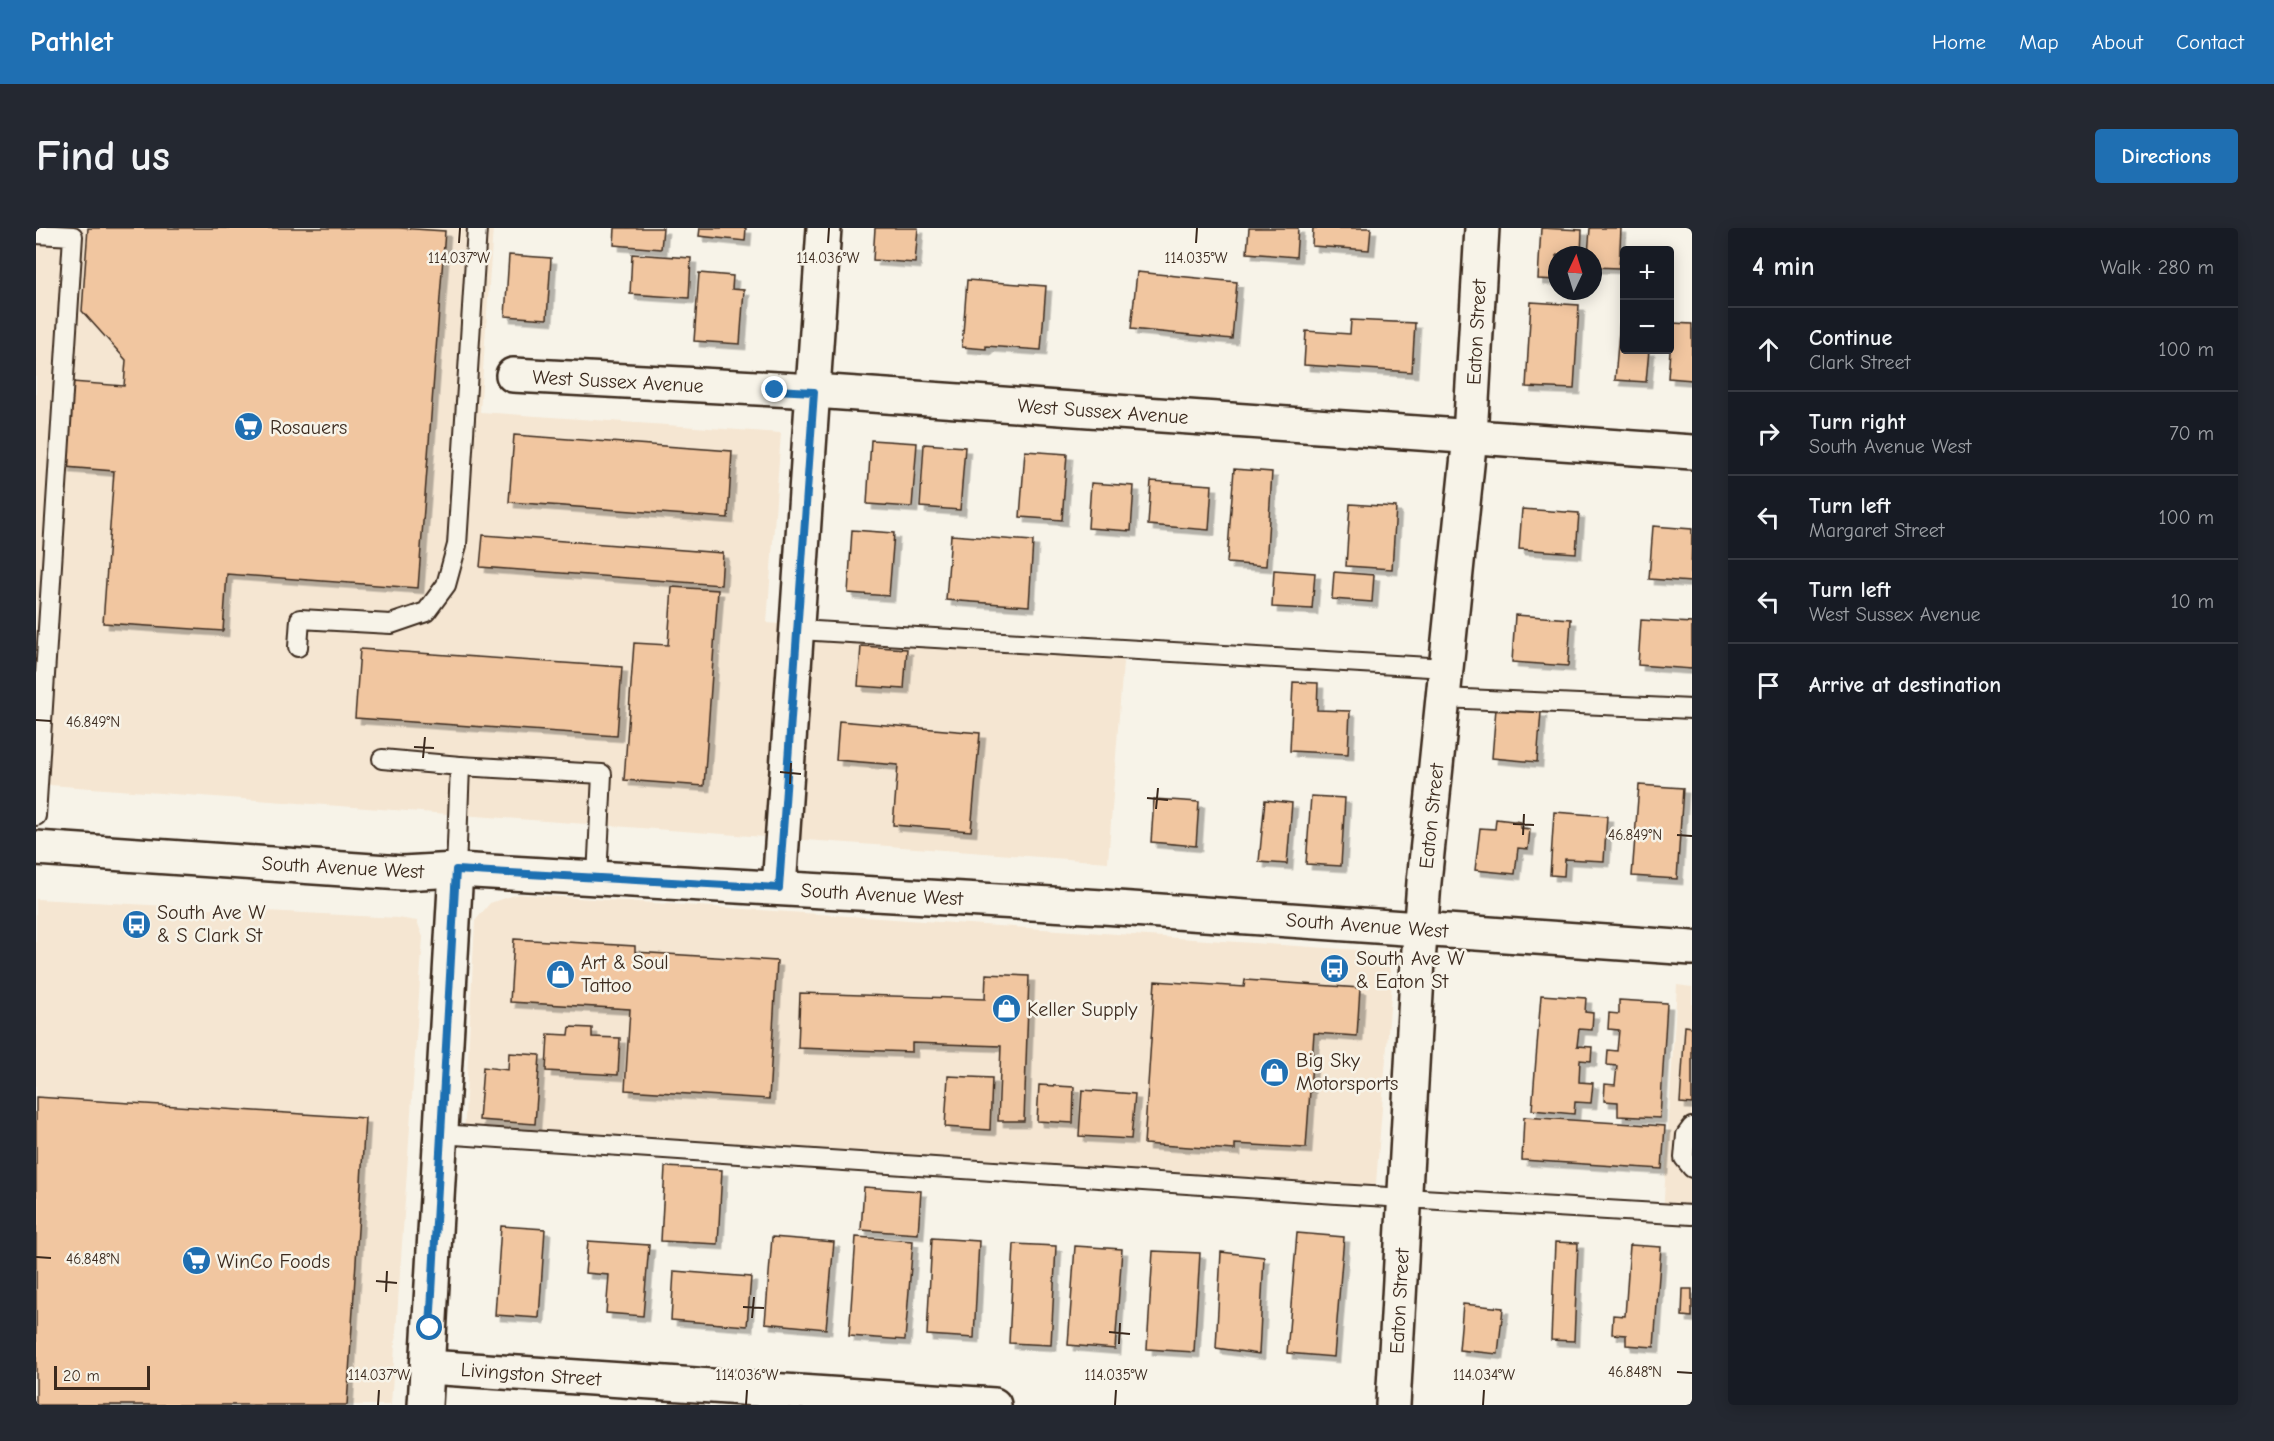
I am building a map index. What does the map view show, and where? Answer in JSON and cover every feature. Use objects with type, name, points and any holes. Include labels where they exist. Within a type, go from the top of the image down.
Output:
[{"type":"street","points":[[779,888],[824,228]]},
{"type":"street","name":"Eaton Street","points":[[1394,1405],[1421,928],[1470,436],[1482,228]]},
{"type":"street","name":"West Sussex Avenue","points":[[513,375],[814,392],[1692,452]]},
{"type":"street","name":"South Avenue West","points":[[36,848],[402,873],[456,870],[779,888],[1421,928],[1692,948]]},
{"type":"street","points":[[425,1405],[456,870]]},
{"type":"street","name":"Livingston Street","points":[[428,1367],[994,1405]]},
{"type":"lane","points":[[298,647],[300,619],[391,624],[426,612],[446,585],[457,545],[477,228]]},
{"type":"lane","points":[[36,234],[74,232],[39,721],[36,816]]},
{"type":"lane","points":[[798,630],[1445,683],[1692,709]]},
{"type":"lane","points":[[382,759],[602,774],[597,878]]},
{"type":"lane","points":[[456,870],[460,766]]},
{"type":"lane","points":[[1692,1127],[1686,1135],[1684,1158],[1692,1168]]},
{"type":"lane","points":[[440,1134],[1692,1215]]},
{"type":"shaded area","points":[[36,228],[493,228],[480,412],[781,433],[767,623],[1124,649],[1108,862],[36,784]]},
{"type":"shaded area","points":[[518,894],[1358,950],[1375,954],[1389,966],[1392,983],[1375,1196],[464,1136],[475,921],[490,903]]},
{"type":"shaded area","points":[[36,899],[398,918],[417,921],[423,937],[391,1405],[36,1405]]},
{"type":"shaded area","points":[[1677,985],[1692,987],[1692,1215],[1663,1214]]},
{"type":"building","name":"Rosauers","points":[[88,228],[399,228],[445,231],[418,588],[227,574],[223,631],[103,623],[114,471],[65,467],[72,382],[124,386],[126,360],[82,311]]},
{"type":"building","points":[[615,228],[663,228],[661,249],[614,245]]},
{"type":"building","points":[[700,228],[746,228],[745,241],[699,236]]},
{"type":"building","points":[[875,228],[918,228],[915,263],[873,260]]},
{"type":"building","points":[[1249,228],[1298,228],[1296,257],[1247,253]]},
{"type":"building","points":[[1313,228],[1371,228],[1369,250],[1312,246]]},
{"type":"building","points":[[1541,228],[1582,230],[1581,246],[1548,246],[1548,280],[1538,279]]},
{"type":"building","points":[[1590,228],[1621,228],[1619,268],[1602,267],[1602,246],[1589,246]]},
{"type":"building","points":[[632,254],[691,258],[689,298],[630,294]]},
{"type":"building","points":[[509,255],[551,258],[547,319],[505,316]]},
{"type":"building","points":[[1137,272],[1237,282],[1232,339],[1131,329]]},
{"type":"building","points":[[699,273],[733,276],[732,289],[744,290],[740,344],[694,341]]},
{"type":"building","points":[[967,280],[1046,286],[1041,350],[986,346],[986,349],[962,347]]},
{"type":"building","points":[[1531,302],[1579,305],[1574,389],[1526,387]]},
{"type":"building","points":[[1620,319],[1620,354],[1649,354],[1646,382],[1615,380]]},
{"type":"building","points":[[1351,320],[1415,323],[1412,372],[1304,365],[1306,331],[1350,334]]},
{"type":"building","points":[[1674,323],[1692,324],[1692,380],[1668,378],[1670,354],[1674,354]]},
{"type":"building","points":[[514,435],[732,451],[728,518],[509,502]]},
{"type":"building","points":[[871,440],[917,443],[912,507],[867,504]]},
{"type":"building","points":[[924,444],[965,447],[960,510],[920,507]]},
{"type":"building","points":[[1025,451],[1067,454],[1062,520],[1020,517]]},
{"type":"building","points":[[1234,469],[1272,472],[1266,566],[1227,563]]},
{"type":"building","points":[[1151,481],[1212,485],[1209,530],[1148,525]]},
{"type":"building","points":[[1091,483],[1134,486],[1131,531],[1088,528]]},
{"type":"building","points":[[1350,504],[1396,507],[1392,569],[1346,566]]},
{"type":"building","points":[[1522,509],[1579,513],[1576,553],[1519,549]]},
{"type":"building","points":[[1653,526],[1692,529],[1691,582],[1649,579]]},
{"type":"building","points":[[852,530],[894,533],[889,596],[848,593]]},
{"type":"building","points":[[483,535],[723,553],[721,585],[480,567]]},
{"type":"building","points":[[951,535],[1033,541],[1029,606],[946,600]]},
{"type":"building","points":[[1274,570],[1315,573],[1312,609],[1272,607]]},
{"type":"building","points":[[1334,572],[1374,575],[1372,602],[1332,599]]},
{"type":"building","points":[[672,587],[718,590],[704,786],[624,780],[634,643],[668,645]]},
{"type":"building","points":[[1515,615],[1571,619],[1568,666],[1512,662]]},
{"type":"building","points":[[1641,620],[1692,623],[1692,669],[1638,665]]},
{"type":"building","points":[[861,646],[907,649],[904,689],[858,686]]},
{"type":"building","points":[[360,649],[622,667],[617,736],[355,718]]},
{"type":"building","points":[[1293,682],[1318,683],[1317,710],[1350,711],[1348,754],[1290,751]]},
{"type":"building","points":[[1496,708],[1541,712],[1537,762],[1492,758]]},
{"type":"building","points":[[839,721],[980,733],[971,831],[893,825],[898,765],[836,760]]},
{"type":"building","points":[[1639,785],[1683,788],[1677,879],[1632,876]]},
{"type":"building","points":[[1311,796],[1345,798],[1341,866],[1306,864]]},
{"type":"building","points":[[1154,799],[1199,802],[1196,846],[1151,842]]},
{"type":"building","points":[[1265,800],[1292,803],[1287,864],[1259,862]]},
{"type":"building","points":[[1554,812],[1607,816],[1604,861],[1565,859],[1564,876],[1550,875]]},
{"type":"building","points":[[1496,819],[1521,822],[1520,828],[1530,829],[1528,849],[1518,848],[1515,874],[1475,870],[1480,828],[1495,829]]},
{"type":"building","points":[[514,939],[635,946],[635,952],[777,961],[769,1099],[625,1090],[630,1009],[510,1002]]},
{"type":"building","points":[[986,974],[1029,976],[1024,1121],[998,1121],[1001,1046],[912,1043],[912,1052],[798,1048],[800,993],[985,999]]},
{"type":"building","points":[[1245,980],[1360,988],[1357,1036],[1314,1033],[1306,1148],[1235,1144],[1235,1150],[1144,1144],[1155,981],[1244,987]]},
{"type":"building","points":[[1541,995],[1586,998],[1585,1012],[1593,1013],[1592,1030],[1579,1029],[1577,1046],[1592,1047],[1591,1061],[1580,1060],[1579,1082],[1593,1083],[1591,1103],[1575,1102],[1574,1114],[1532,1110]]},
{"type":"building","points":[[1619,1000],[1667,1003],[1660,1118],[1618,1116],[1618,1102],[1604,1101],[1605,1084],[1615,1085],[1617,1066],[1607,1065],[1608,1050],[1617,1051],[1619,1030],[1608,1029],[1609,1013],[1619,1014]]},
{"type":"building","points":[[1685,1026],[1692,1027],[1692,1104],[1680,1103]]},
{"type":"building","points":[[570,1027],[592,1028],[592,1037],[620,1038],[618,1075],[546,1071],[548,1034],[569,1035]]},
{"type":"building","points":[[509,1053],[540,1055],[535,1124],[479,1120],[483,1067],[508,1070]]},
{"type":"building","points":[[948,1076],[992,1078],[990,1130],[945,1127]]},
{"type":"building","points":[[1039,1085],[1074,1087],[1073,1123],[1037,1121]]},
{"type":"building","points":[[1082,1090],[1135,1094],[1131,1139],[1079,1136]]},
{"type":"building","name":"WinCo Foods","points":[[36,1097],[365,1118],[347,1405],[36,1405]]},
{"type":"building","points":[[1524,1117],[1665,1126],[1662,1169],[1522,1160]]},
{"type":"building","points":[[665,1167],[722,1170],[718,1244],[661,1241]]},
{"type":"building","points":[[864,1187],[921,1191],[918,1234],[861,1230]]},
{"type":"building","points":[[501,1226],[545,1229],[539,1318],[495,1315]]},
{"type":"building","points":[[1297,1233],[1344,1237],[1334,1357],[1287,1353]]},
{"type":"building","points":[[772,1237],[834,1242],[826,1329],[765,1323]]},
{"type":"building","points":[[856,1237],[913,1241],[905,1340],[849,1336]]},
{"type":"building","points":[[932,1238],[979,1241],[974,1338],[927,1335]]},
{"type":"building","points":[[588,1241],[649,1245],[643,1316],[606,1313],[609,1275],[585,1273]]},
{"type":"building","points":[[1555,1242],[1578,1243],[1574,1341],[1551,1340]]},
{"type":"building","points":[[1014,1244],[1056,1246],[1051,1345],[1009,1343]]},
{"type":"building","points":[[1630,1245],[1661,1247],[1654,1347],[1626,1345],[1626,1335],[1612,1334],[1613,1315],[1625,1316]]},
{"type":"building","points":[[1075,1246],[1122,1249],[1115,1349],[1068,1345]]},
{"type":"building","points":[[1153,1251],[1200,1253],[1194,1352],[1147,1349]]},
{"type":"building","points":[[1221,1252],[1264,1257],[1259,1354],[1216,1348]]},
{"type":"building","points":[[674,1271],[751,1277],[747,1326],[671,1320]]},
{"type":"building","points":[[1683,1289],[1692,1289],[1692,1317],[1682,1316]]},
{"type":"building","points":[[1463,1304],[1503,1308],[1498,1354],[1459,1350]]},
{"type":"place","name":"Rosauers","points":[[249,427]]},
{"type":"place","name":"South Ave W & S Clark St","points":[[136,924]]},
{"type":"place","name":"South Ave W & Eaton St","points":[[1335,969]]},
{"type":"place","name":"Art & Soul Tattoo","points":[[560,974]]},
{"type":"place","name":"Keller Supply","points":[[1006,1009]]},
{"type":"place","name":"Big Sky Motorsports","points":[[1275,1072]]},
{"type":"place","name":"WinCo Foods","points":[[196,1261]]},
{"type":"route","points":[[430,1328],[456,870],[779,888],[814,392],[775,390]]}]
